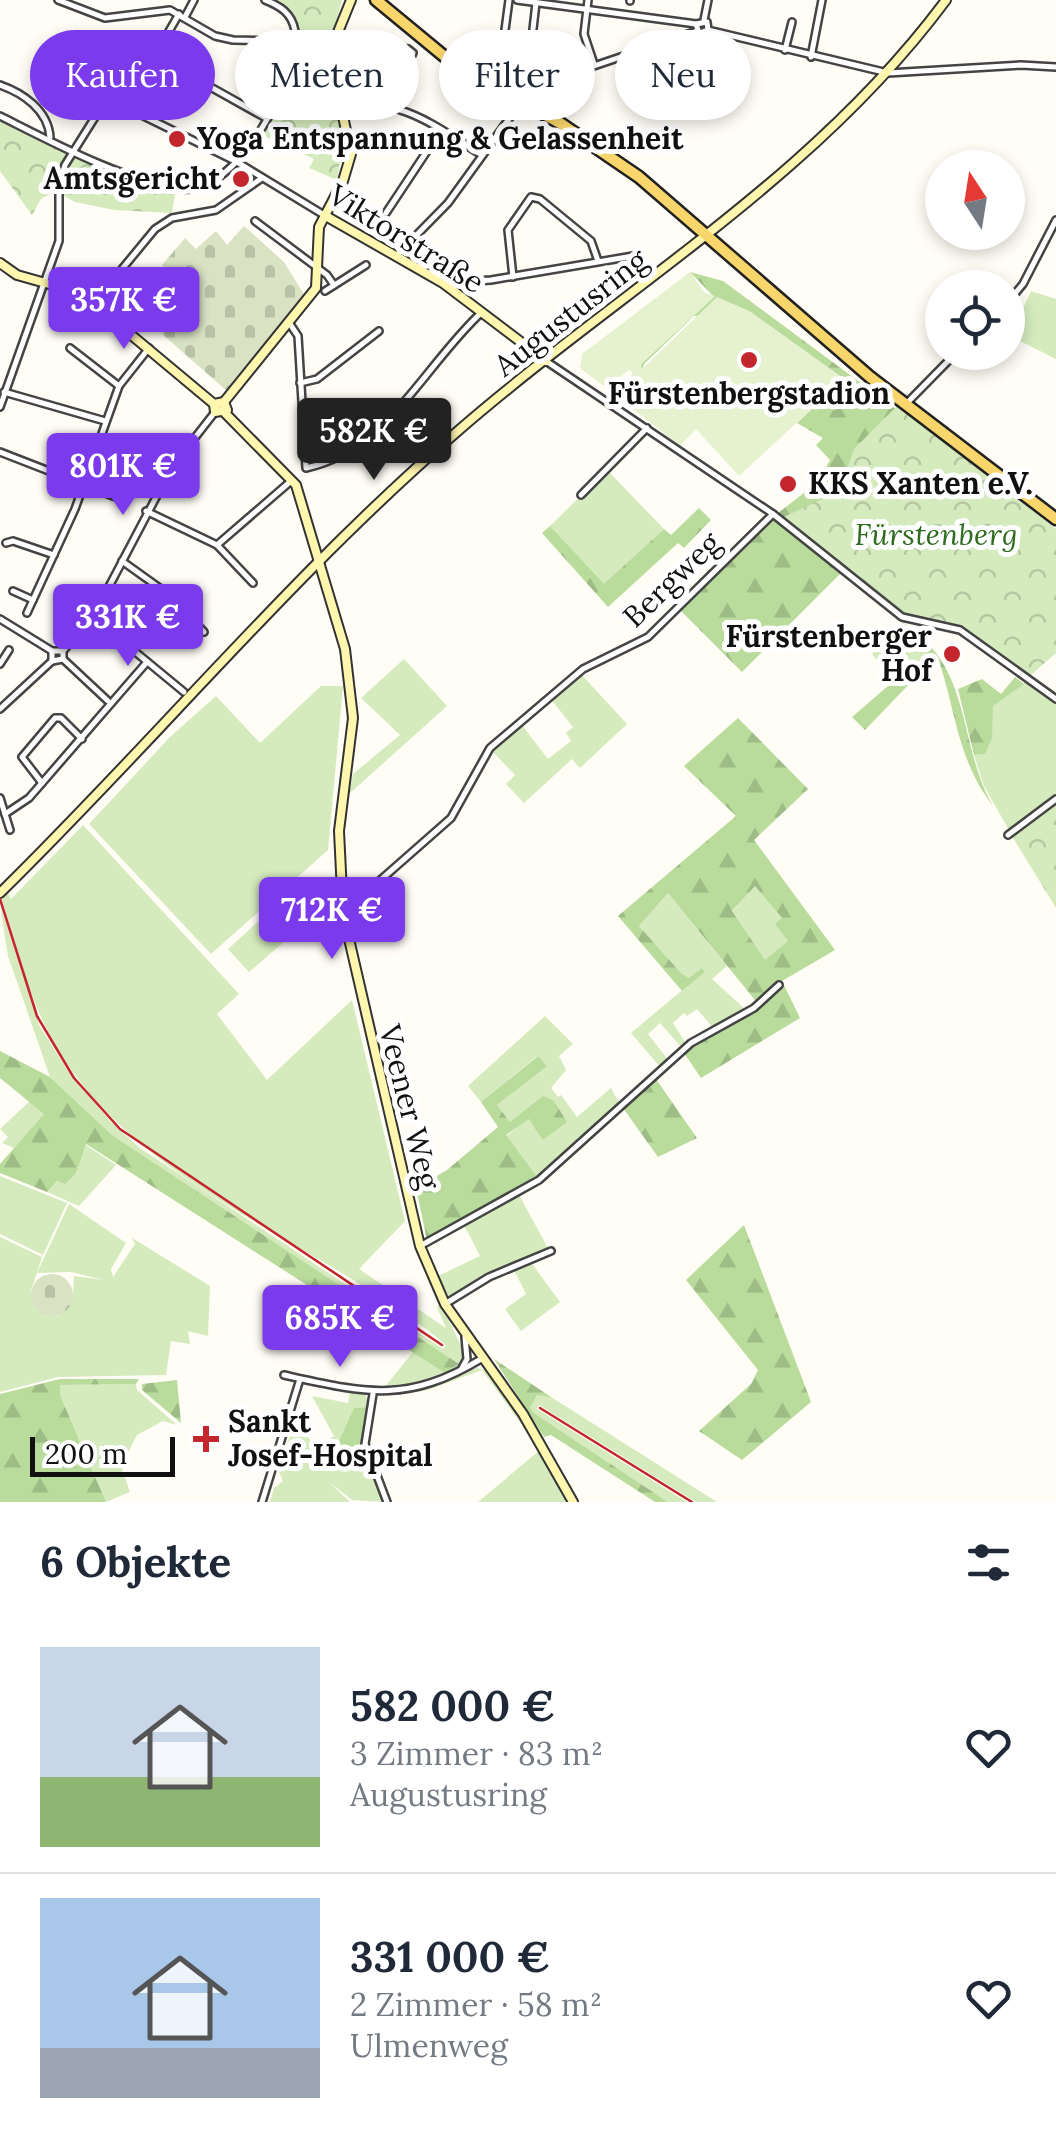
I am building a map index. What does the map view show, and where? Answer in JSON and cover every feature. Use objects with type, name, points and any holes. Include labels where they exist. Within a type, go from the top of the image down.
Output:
[{"type":"main road","points":[[339,30],[352,0]]},
{"type":"main road","points":[[376,0],[456,66],[560,123],[639,177],[905,405],[1056,519]]},
{"type":"main road","name":"Augustusring","points":[[3,891],[317,564],[460,429],[706,238],[812,150],[888,73],[946,0]]},
{"type":"main road","points":[[220,408],[316,288],[320,269],[319,227],[349,167],[351,137],[346,120]]},
{"type":"main road","name":"Viktorstraße","points":[[324,215],[394,259],[444,283],[546,362]]},
{"type":"main road","points":[[0,263],[17,275],[81,294],[94,303],[220,408],[293,480]]},
{"type":"main road","name":"Veener Weg","points":[[293,480],[345,649],[352,697],[352,741],[338,831],[342,913],[420,1246],[445,1304],[465,1338],[524,1414],[573,1502]]},
{"type":"street","points":[[58,0],[105,18],[170,10],[215,36],[235,40]]},
{"type":"street","points":[[172,30],[194,0]]},
{"type":"street","points":[[265,0],[285,10],[291,30]]},
{"type":"street","points":[[505,30],[509,0]]},
{"type":"street","points":[[517,0],[699,30]]},
{"type":"street","points":[[584,30],[588,0]]},
{"type":"street","points":[[708,0],[704,20],[708,30]]},
{"type":"street","points":[[811,56],[822,0]]},
{"type":"street","points":[[533,29],[536,2]]},
{"type":"street","points":[[595,64],[696,27],[704,20]]},
{"type":"street","points":[[786,50],[792,22]]},
{"type":"street","points":[[751,41],[888,73],[1021,65],[1056,67]]},
{"type":"street","points":[[0,85],[30,102],[46,120],[50,138]]},
{"type":"street","points":[[0,116],[72,149],[185,189],[217,180],[237,162],[265,120]]},
{"type":"street","name":"Viktorstraße","points":[[72,149],[92,120]]},
{"type":"street","name":"Viktorstraße","points":[[153,120],[237,162],[324,215]]},
{"type":"street","points":[[419,120],[483,156]]},
{"type":"street","points":[[394,259],[439,214],[508,120]]},
{"type":"street","points":[[386,213],[440,130]]},
{"type":"street","points":[[0,407],[59,241],[60,185],[72,149]]},
{"type":"street","points":[[94,303],[155,229],[172,218],[216,210],[262,177]]},
{"type":"street","points":[[514,277],[508,230],[531,197],[540,198],[590,241],[598,262]]},
{"type":"street","points":[[1025,280],[1056,220]]},
{"type":"street","points":[[254,221],[320,269],[334,285]]},
{"type":"street","points":[[444,283],[514,277],[639,255]]},
{"type":"street","points":[[325,291],[366,264]]},
{"type":"street","points":[[290,324],[298,336],[306,468],[348,450],[383,424],[482,312]]},
{"type":"street","points":[[300,384],[317,379],[379,331]]},
{"type":"street","points":[[70,348],[119,386]]},
{"type":"street","points":[[27,613],[84,485],[119,386],[149,348]]},
{"type":"street","points":[[546,362],[772,514],[902,616],[960,630],[1056,699]]},
{"type":"street","points":[[905,405],[939,370]]},
{"type":"street","points":[[4,392],[106,420]]},
{"type":"street","points":[[0,708],[52,660],[63,655],[92,617],[172,467],[220,408]]},
{"type":"street","points":[[581,495],[647,428]]},
{"type":"street","points":[[0,452],[126,500]]},
{"type":"street","points":[[217,545],[264,500],[293,480]]},
{"type":"street","points":[[146,511],[217,545],[253,583]]},
{"type":"street","name":"Bergweg","points":[[342,913],[451,818],[490,748],[570,678],[648,637],[772,514]]},
{"type":"street","points":[[6,544],[14,541],[54,555]]},
{"type":"street","points":[[122,560],[168,594],[204,632]]},
{"type":"street","points":[[13,591],[33,600]]},
{"type":"street","points":[[92,617],[184,692]]},
{"type":"street","points":[[0,619],[63,655],[110,702]]},
{"type":"street","points":[[0,664],[9,650]]},
{"type":"street","points":[[52,650],[52,660]]},
{"type":"street","points":[[5,814],[29,798],[147,662]]},
{"type":"street","points":[[42,782],[22,757],[55,718],[62,718],[82,740]]},
{"type":"street","points":[[0,798],[10,830]]},
{"type":"street","points":[[1008,835],[1056,800]]},
{"type":"street","points":[[420,1246],[538,1180],[691,1044],[754,1008],[779,985]]},
{"type":"street","points":[[445,1304],[489,1277],[551,1251]]},
{"type":"street","points":[[461,1371],[467,1360],[465,1338]]},
{"type":"street","points":[[284,1375],[373,1394],[428,1386],[481,1359]]},
{"type":"street","points":[[262,1502],[300,1378]]},
{"type":"street","points":[[373,1394],[364,1444],[387,1502]]},
{"type":"green space","points":[[265,0],[342,0],[334,30],[292,30],[290,17]]},
{"type":"green space","points":[[0,117],[78,155],[176,189],[172,213],[114,210],[75,202],[55,191],[41,199],[32,215],[0,171]]},
{"type":"green space","points":[[264,120],[340,120],[344,137],[337,180],[309,168],[314,159],[257,133]]},
{"type":"green space","points":[[244,226],[284,262],[305,296],[227,391],[162,334],[174,319],[140,288],[151,280],[158,287],[164,281],[159,275],[165,269],[162,265],[185,238],[196,249],[216,231],[227,245]]},
{"type":"green space","points":[[690,272],[723,281],[946,446],[1035,671],[1028,675],[1006,660],[1013,639],[925,590],[938,623],[911,617],[846,568],[742,672],[680,610],[769,520],[818,482],[830,460],[816,445],[823,438],[797,423],[844,379],[749,311],[694,316],[644,364],[642,371],[641,364],[714,297]]},
{"type":"green space","points":[[690,272],[705,293],[715,296],[641,364],[641,370],[717,297],[749,311],[844,379],[739,476],[696,429],[680,446],[619,398],[633,372],[629,370],[606,388],[580,368],[582,354]]},
{"type":"green space","points":[[1031,291],[1056,299],[1056,359],[1025,344],[1025,304]]},
{"type":"green space","name":"Fürstenberg","points":[[898,405],[1056,529],[1056,653],[1031,675],[963,628],[909,615],[784,517],[839,491],[854,449]]},
{"type":"green space","points":[[607,470],[664,529],[604,585],[550,526]]},
{"type":"green space","points":[[699,508],[711,520],[684,548],[678,543],[608,607],[542,533],[550,526],[604,584],[664,529],[671,535]]},
{"type":"green space","points":[[903,622],[932,648],[894,680],[872,654]]},
{"type":"green space","points":[[932,648],[937,655],[865,730],[852,717]]},
{"type":"green space","points":[[937,655],[953,684],[976,767],[993,806],[971,770]]},
{"type":"green space","points":[[404,659],[447,706],[349,794],[353,774],[400,735],[361,698]]},
{"type":"green space","points":[[580,673],[627,724],[580,768],[572,759],[524,803],[506,784],[515,775],[491,750],[521,724],[548,759],[571,741],[566,733],[573,727],[550,698]]},
{"type":"green space","points":[[1015,677],[1024,684],[993,706],[992,738],[985,754],[974,755],[958,689],[982,679],[1001,694]]},
{"type":"green space","points":[[1027,681],[1056,700],[1056,798],[1010,832],[984,786],[974,755],[985,754],[993,706]]},
{"type":"green space","points":[[321,686],[343,686],[328,850],[211,954],[89,824],[170,737],[216,696],[260,743]]},
{"type":"green space","points":[[738,718],[808,789],[754,840],[835,950],[782,981],[800,1018],[701,1078],[684,1053],[759,1005],[668,893],[639,926],[681,973],[689,978],[702,968],[705,972],[682,991],[618,916],[736,816],[684,766]],"holes":[[[755,886],[782,918],[775,924],[788,941],[765,960],[732,911]]]},
{"type":"green space","points":[[1056,801],[1056,908],[1010,833]]},
{"type":"green space","points":[[83,825],[239,994],[217,1014],[267,1080],[352,1000],[405,1221],[359,1269],[446,1328],[437,1307],[441,1304],[465,1354],[457,1372],[405,1390],[384,1388],[413,1352],[445,1373],[459,1364],[112,1135],[50,1077],[8,956],[0,905],[39,1025],[68,1071],[110,1121],[140,1148],[443,1349],[446,1345],[346,1275],[184,1176],[135,1138],[91,1095],[56,1046],[31,992],[1,896],[7,890],[11,899]]},
{"type":"green space","points":[[755,885],[782,918],[789,941],[765,961],[732,912]]},
{"type":"green space","points":[[668,893],[727,966],[712,979],[746,1010],[714,1029],[697,1009],[687,1016],[684,1013],[673,1023],[687,1045],[683,1049],[660,1023],[648,1034],[669,1061],[661,1068],[631,1033],[704,972],[689,978],[681,973],[639,926]]},
{"type":"green space","points":[[262,918],[284,942],[249,972],[228,949]]},
{"type":"green space","points":[[545,1016],[573,1044],[559,1056],[566,1070],[551,1088],[558,1097],[561,1095],[577,1117],[611,1088],[620,1105],[538,1178],[506,1136],[529,1118],[543,1139],[566,1122],[554,1101],[510,1122],[497,1105],[546,1066],[537,1056],[481,1102],[468,1086]]},
{"type":"green space","points":[[0,1051],[50,1077],[112,1135],[459,1364],[445,1373],[86,1144],[76,1173],[65,1184],[57,1181],[47,1192],[0,1173],[0,1164],[44,1114],[0,1078]]},
{"type":"green space","points":[[538,1056],[547,1066],[497,1105],[510,1122],[543,1096],[554,1101],[567,1122],[543,1140],[529,1119],[506,1135],[538,1178],[427,1240],[416,1188],[447,1170],[498,1127],[481,1102]]},
{"type":"green space","points":[[656,1079],[697,1138],[658,1157],[623,1108]]},
{"type":"green space","points":[[31,1100],[45,1114],[14,1148],[2,1143],[8,1137],[0,1129]]},
{"type":"green space","points":[[84,1144],[116,1165],[79,1206],[47,1192],[57,1181],[76,1173]]},
{"type":"green space","points":[[0,1176],[67,1203],[43,1255],[0,1234]]},
{"type":"green space","points":[[518,1193],[549,1250],[498,1271],[450,1300],[438,1276],[480,1256],[464,1225]]},
{"type":"green space","points":[[69,1204],[126,1243],[111,1269],[113,1277],[135,1244],[132,1238],[210,1286],[208,1336],[188,1331],[190,1344],[171,1341],[166,1375],[58,1377],[0,1392],[0,1237],[42,1257],[31,1291],[44,1315],[58,1316],[73,1294],[74,1276],[104,1280],[71,1272],[37,1273]]},
{"type":"green space","points":[[744,1225],[811,1402],[742,1460],[699,1431],[751,1384],[758,1370],[686,1280]]},
{"type":"green space","points":[[530,1261],[560,1302],[521,1331],[505,1309],[526,1294],[513,1268]]},
{"type":"green space","points":[[52,1274],[67,1280],[73,1295],[67,1310],[52,1316],[37,1310],[31,1295],[37,1280]]},
{"type":"green space","points":[[494,1359],[551,1397],[537,1395],[530,1408],[534,1413],[668,1502],[655,1502],[551,1435],[544,1437]]},
{"type":"green space","points":[[477,1368],[485,1370],[523,1419],[570,1502],[478,1502],[540,1450],[482,1370],[428,1390],[380,1397],[427,1388]]},
{"type":"green space","points":[[60,1379],[139,1379],[136,1384],[60,1385],[60,1395],[106,1502],[0,1502],[0,1394]]},
{"type":"green space","points":[[177,1380],[181,1423],[142,1390],[142,1384]]},
{"type":"green space","points":[[136,1384],[137,1390],[177,1425],[163,1421],[137,1435],[121,1466],[130,1492],[106,1502],[60,1395],[60,1385]]},
{"type":"green space","points":[[350,1392],[365,1395],[369,1401],[367,1407],[354,1408],[338,1448],[351,1447],[350,1466],[367,1461],[384,1502],[352,1500],[329,1482],[350,1502],[270,1502],[274,1488],[283,1481],[279,1472],[296,1415],[312,1443],[321,1445],[334,1436],[312,1396],[348,1403]]},
{"type":"green space","points":[[543,1394],[717,1502],[696,1502],[539,1405],[537,1409],[687,1502],[668,1502],[534,1413],[530,1408],[537,1395]]},
{"type":"green space","points":[[367,1407],[361,1441],[367,1461],[350,1466],[351,1448],[336,1448],[354,1408]]},
{"type":"railway","points":[[0,899],[37,1016],[74,1078],[120,1129],[442,1345]]},
{"type":"railway","points":[[540,1408],[692,1502]]},
{"type":"place","name":"Yoga Entspannung & Gelassenheit","points":[[177,139]]},
{"type":"place","name":"Amtsgericht","points":[[241,179]]},
{"type":"place","name":"Fürstenbergstadion","points":[[749,360]]},
{"type":"place","name":"KKS Xanten e.V.","points":[[788,484]]},
{"type":"place","name":"Fürstenberger Hof","points":[[952,654]]},
{"type":"place","name":"Sankt Josef-Hospital","points":[[206,1439]]}]
